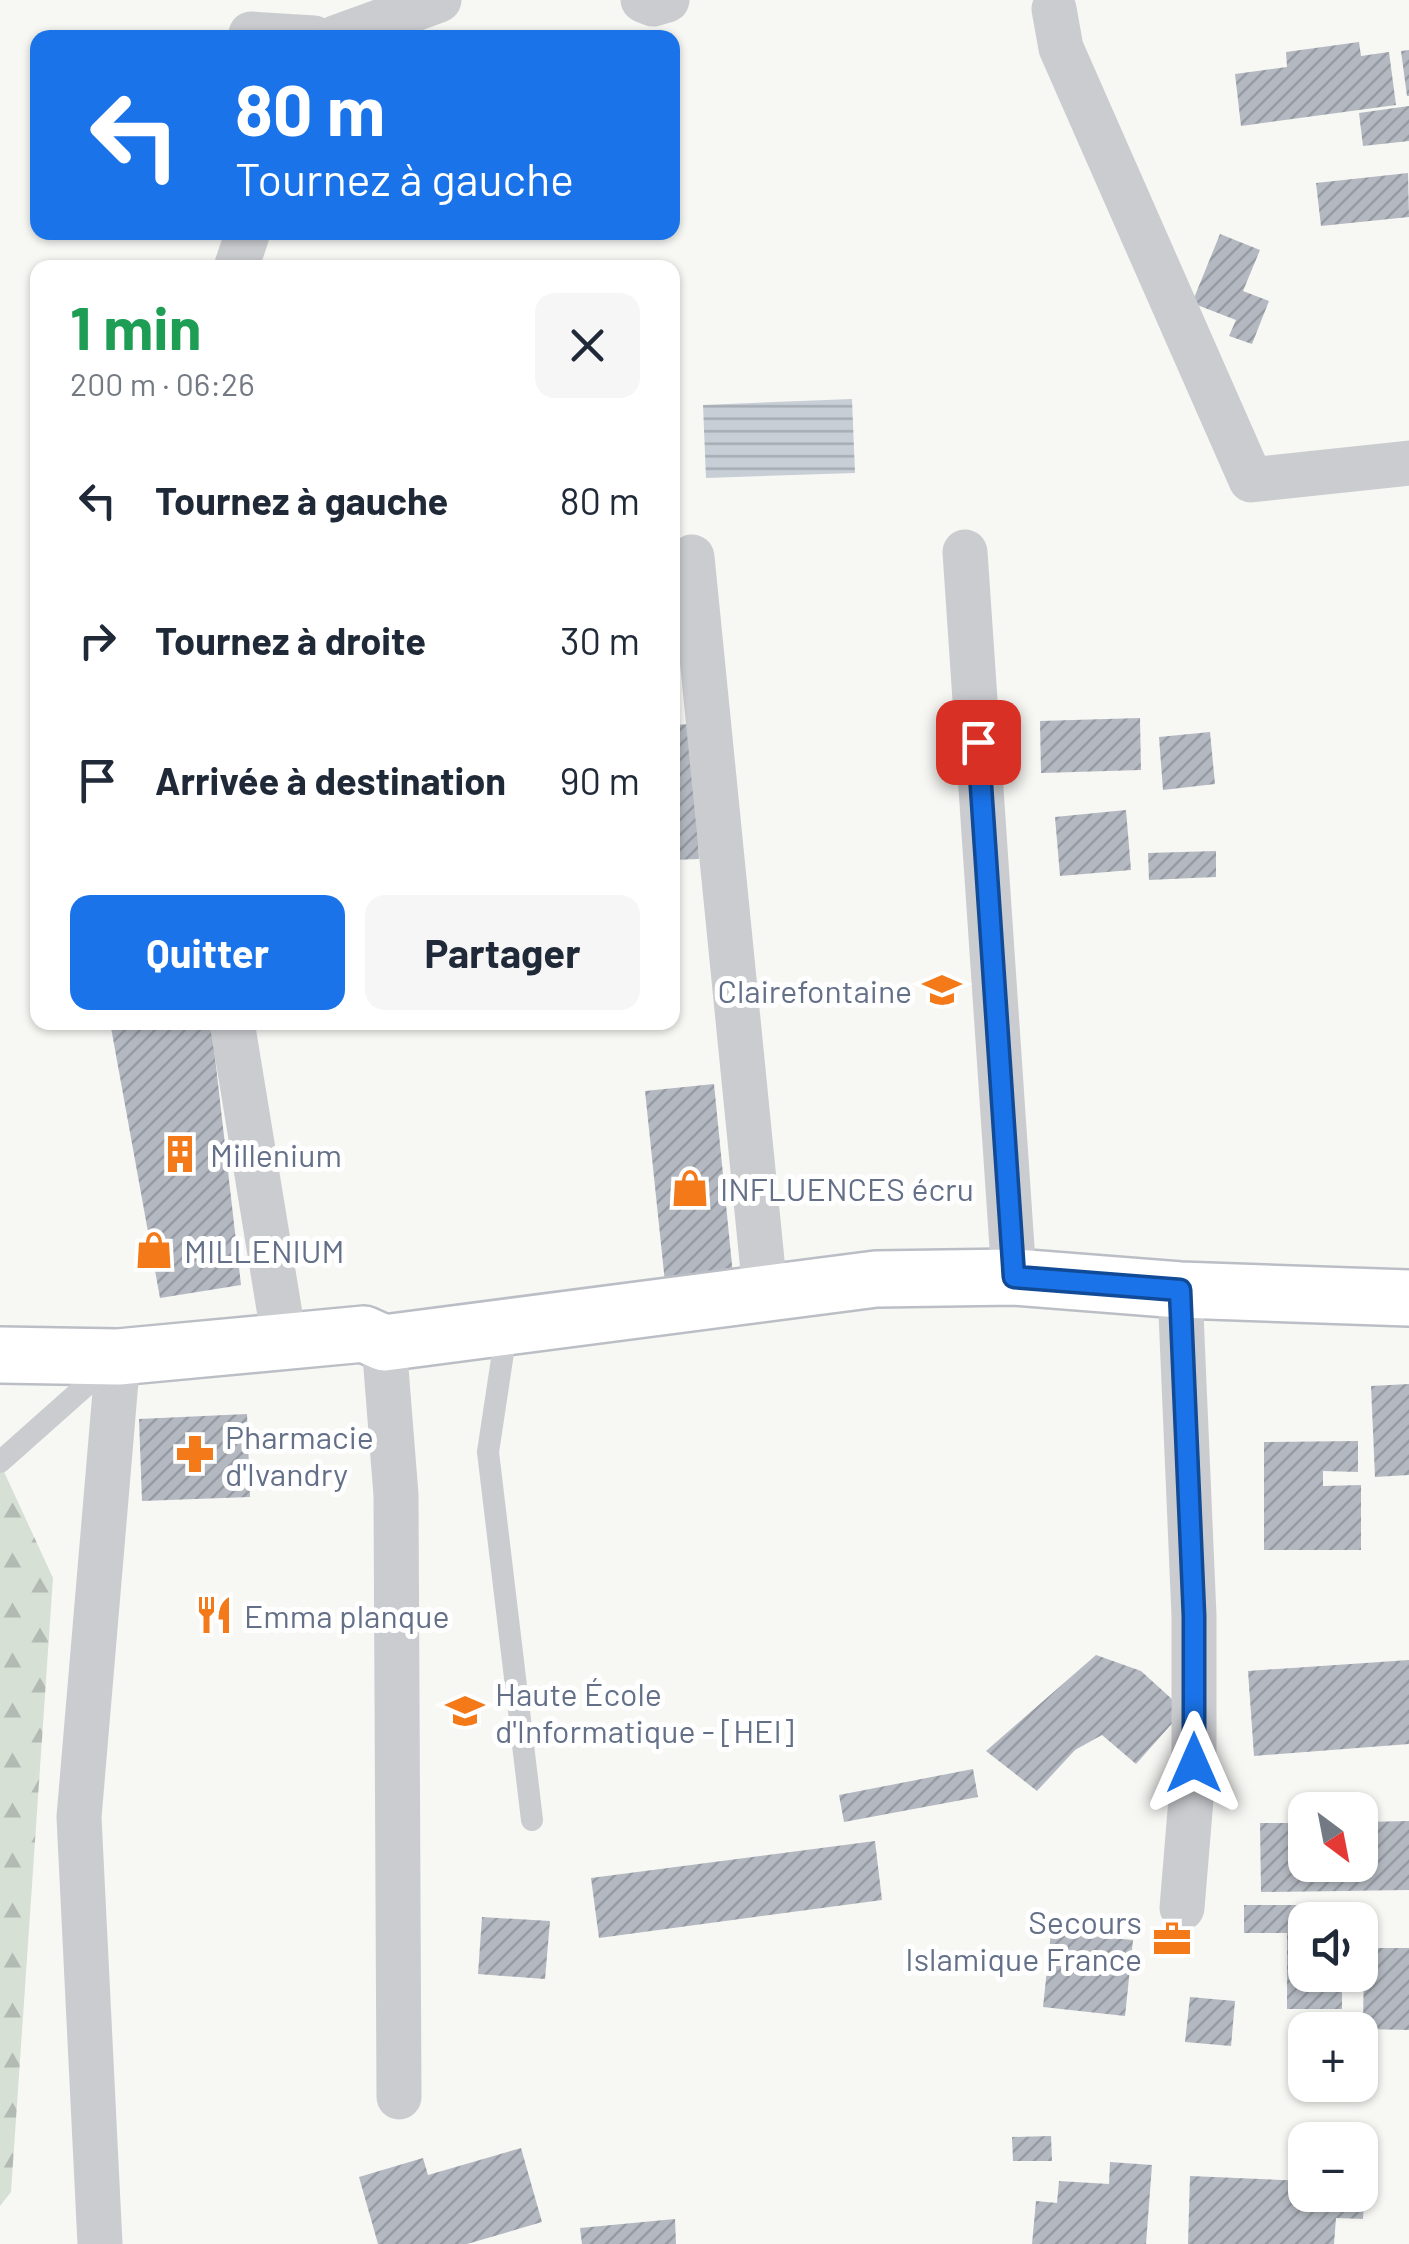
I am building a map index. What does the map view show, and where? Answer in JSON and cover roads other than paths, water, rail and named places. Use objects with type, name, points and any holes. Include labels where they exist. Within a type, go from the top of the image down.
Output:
[{"type":"main road","points":[[0,1355],[118,1357],[285,1345],[364,1334],[384,1344],[876,1279],[1014,1277],[1180,1290],[1409,1298]]},
{"type":"street","points":[[357,30],[438,0]]},
{"type":"street","points":[[642,0],[653,4],[666,0]]},
{"type":"street","points":[[1054,9],[1060,48],[1251,480],[1409,463]]},
{"type":"street","points":[[243,24],[273,30]]},
{"type":"street","points":[[966,552],[1014,1277]]},
{"type":"street","points":[[692,557],[766,1291]]},
{"type":"street","points":[[233,1030],[285,1345]]},
{"type":"street","points":[[1180,1290],[1194,1616],[1194,1763],[1182,1908]]},
{"type":"street","points":[[384,1344],[396,1496],[398,2097]]},
{"type":"street","points":[[100,2244],[79,1817],[118,1357]]},
{"type":"lane","points":[[507,1326],[488,1452],[532,1820]]},
{"type":"lane","points":[[0,1462],[118,1357]]},
{"type":"place","name":"Clairefontaine","points":[[942,990]]},
{"type":"place","name":"Millenium","points":[[180,1154]]},
{"type":"place","name":"INFLUENCES écru","points":[[690,1188]]},
{"type":"place","name":"MILLENIUM","points":[[154,1250]]},
{"type":"place","name":"Pharmacie d'Ivandry","points":[[195,1454]]},
{"type":"place","name":"Emma planque","points":[[214,1615]]},
{"type":"place","name":"Haute École d'Informatique - [HEI]","points":[[465,1711]]},
{"type":"place","name":"Secours Islamique France","points":[[1172,1939]]}]
